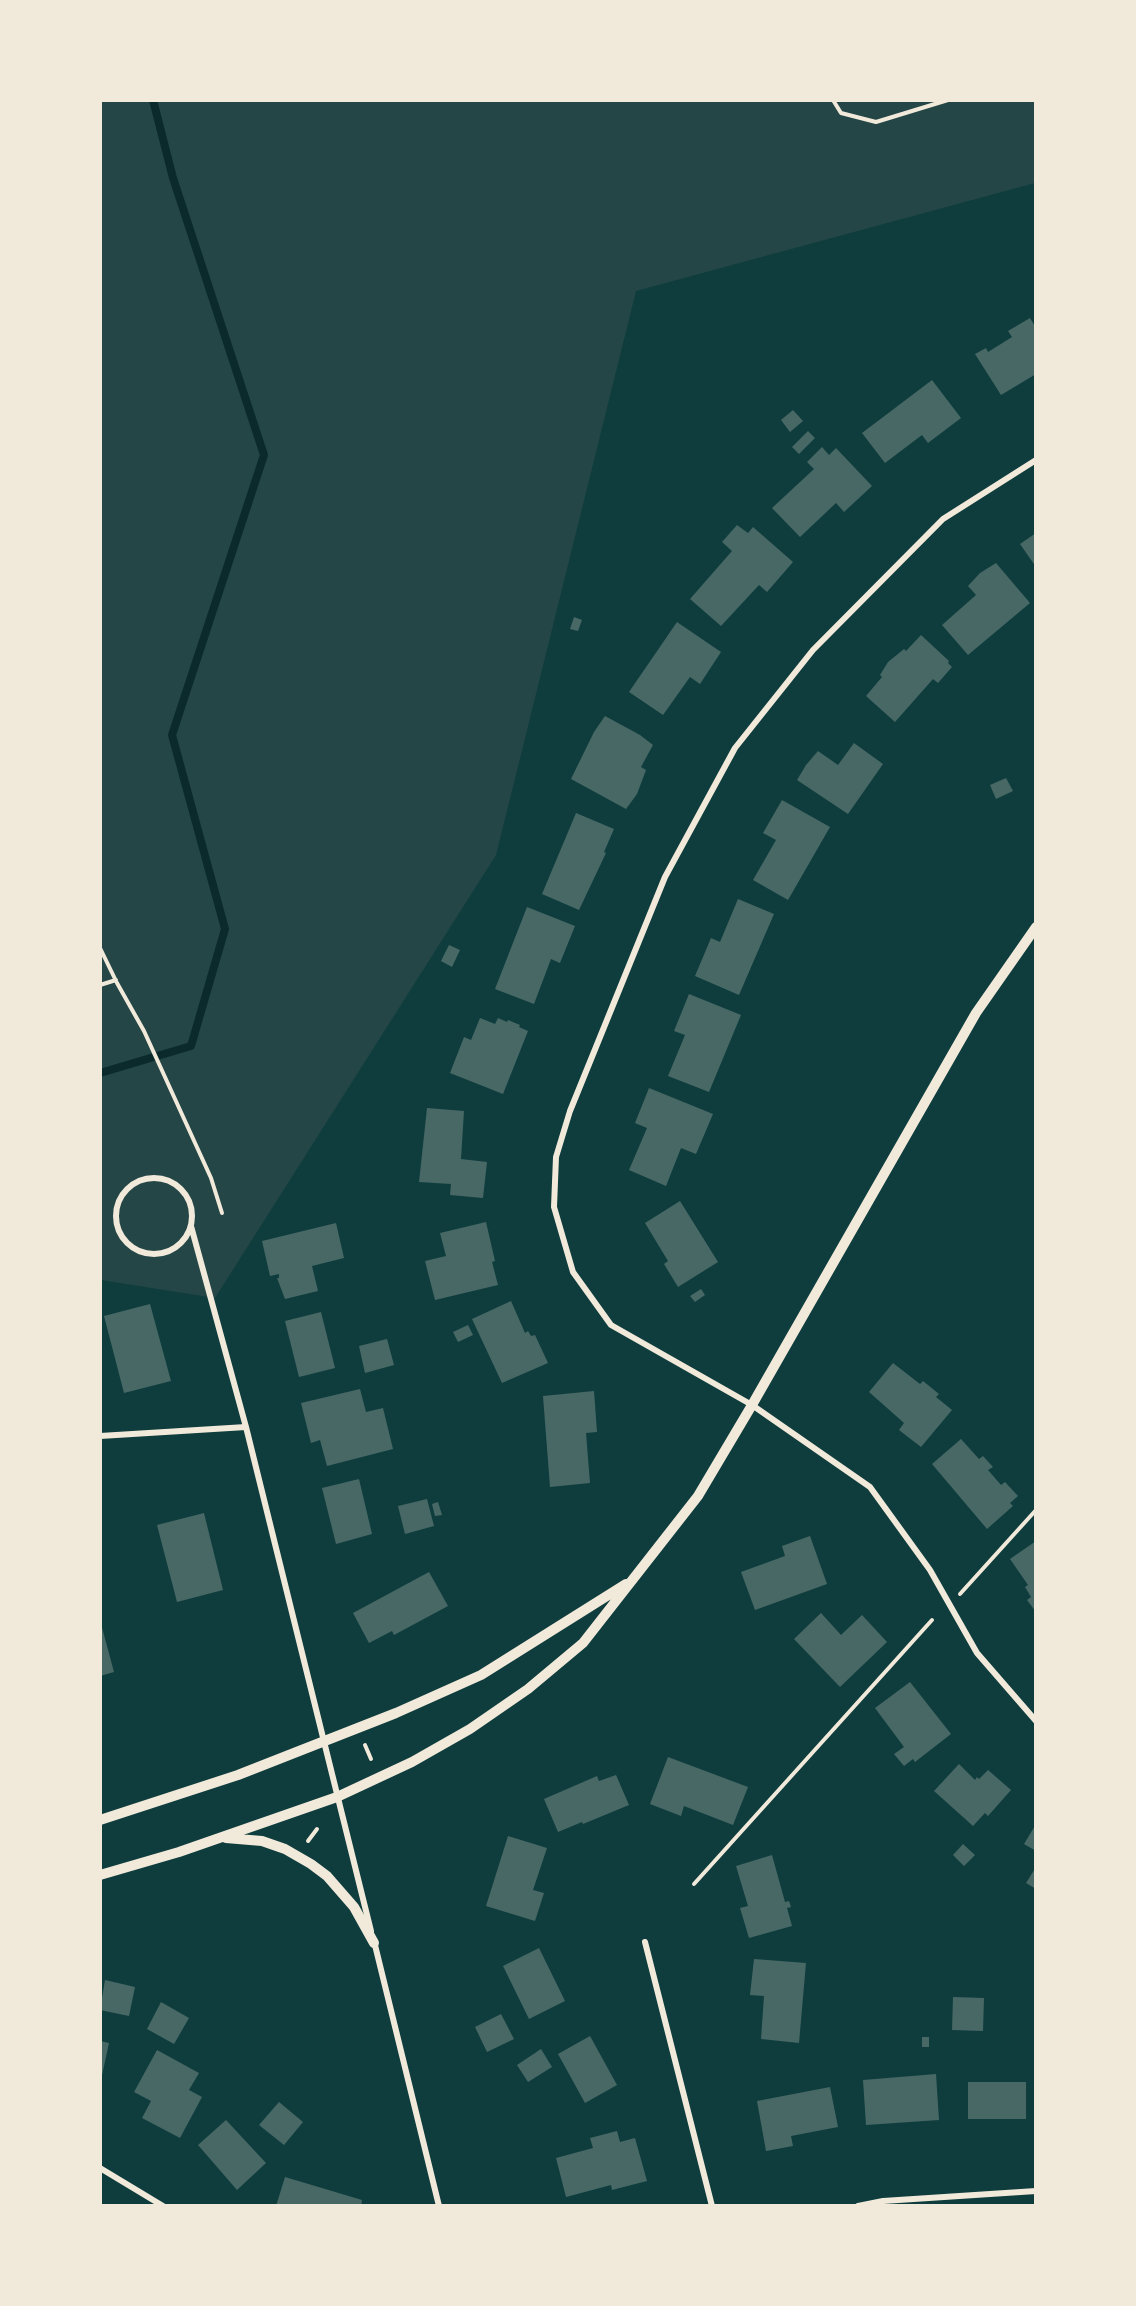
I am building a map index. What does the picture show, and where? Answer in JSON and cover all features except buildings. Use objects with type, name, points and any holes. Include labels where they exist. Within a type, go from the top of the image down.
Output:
[{"type":"street","points":[[1035,460],[943,519],[813,650],[735,748],[666,877],[570,1111],[556,1157],[555,1207],[573,1272],[611,1325],[752,1405],[870,1487],[930,1570],[977,1653],[1035,1721]]},
{"type":"street","points":[[100,1875],[220,1838],[337,1797],[412,1762],[470,1729],[528,1689],[583,1642],[698,1496],[976,1013],[1035,927]]},
{"type":"street","points":[[191,1226],[186,1238],[177,1247],[165,1253],[153,1255],[141,1252],[123,1238],[116,1215],[118,1203],[133,1185],[144,1180],[157,1179],[170,1182],[181,1189],[189,1200],[192,1212],[191,1226],[246,1427],[322,1741],[439,2205]]},
{"type":"street","points":[[100,1436],[246,1427]]},
{"type":"street","points":[[100,1820],[238,1775],[396,1713],[481,1675],[634,1578]]},
{"type":"street","points":[[220,1838],[262,1841],[285,1849],[310,1864],[327,1876],[354,1907],[374,1943]]},
{"type":"street","points":[[645,1942],[712,2205]]},
{"type":"street","points":[[100,2168],[164,2205]]},
{"type":"street","points":[[858,2205],[883,2201],[1035,2191]]},
{"type":"path","points":[[833,100],[841,113],[876,122],[948,100]]},
{"type":"path","points":[[100,948],[144,1032],[211,1178],[222,1213]]},
{"type":"path","points":[[100,985],[116,980]]},
{"type":"path","points":[[960,1595],[1035,1510]]},
{"type":"path","points":[[694,1884],[932,1620]]},
{"type":"path","points":[[362,1739],[371,1759]]},
{"type":"path","points":[[304,1846],[317,1829]]},
{"type":"shaded area","points":[[100,101],[1035,101],[1035,183],[636,291],[496,855],[215,1298],[101,1280]]},
{"type":"waterway","points":[[100,1073],[191,1046],[225,929],[172,735],[264,455],[173,178],[153,100]]}]
